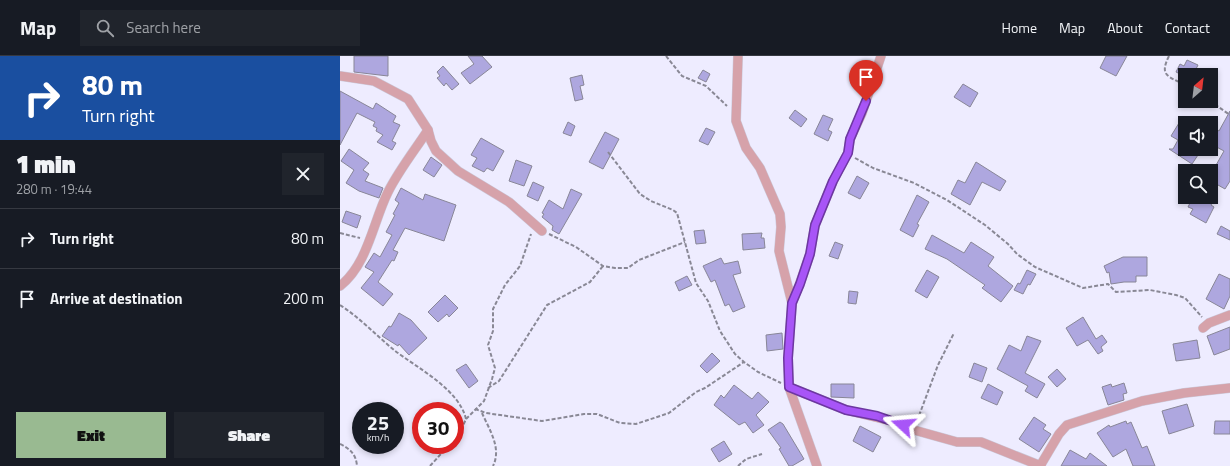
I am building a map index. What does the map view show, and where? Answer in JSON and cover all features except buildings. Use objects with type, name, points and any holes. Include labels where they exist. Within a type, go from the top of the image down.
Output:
[{"type":"street","points":[[738,56],[736,121],[746,148],[760,168],[780,214],[781,227],[779,251],[792,303]]},
{"type":"street","points":[[817,466],[789,387],[788,351],[792,303],[810,254],[815,225],[833,181],[848,153],[850,139],[862,113],[881,56]]},
{"type":"street","points":[[340,76],[374,81],[408,99],[428,130],[436,151],[458,171],[509,202],[534,226],[542,231]]},
{"type":"street","points":[[340,286],[346,281],[359,262],[369,241],[388,192],[428,130]]},
{"type":"street","points":[[1206,326],[1230,315]]},
{"type":"street","points":[[789,387],[846,410],[892,421],[914,430],[957,442],[981,442],[1040,466],[1059,434],[1067,425],[1142,401],[1184,393],[1230,388]]},
{"type":"path","points":[[666,56],[682,76],[706,86],[724,101],[736,121]]},
{"type":"path","points":[[1169,56],[1164,67],[1164,72],[1170,78],[1178,82]]},
{"type":"path","points":[[1218,107],[1230,115]]},
{"type":"path","points":[[608,152],[640,194],[651,201],[677,213],[696,283],[708,301],[720,331],[735,354],[758,372],[789,387]]},
{"type":"path","points":[[848,153],[873,168],[914,183],[947,200],[985,225],[1008,244],[1017,254],[1035,267],[1083,288],[1108,284],[1116,292],[1150,290],[1176,294],[1185,298],[1206,326]]},
{"type":"path","points":[[464,424],[474,409],[484,400],[495,368],[488,345],[492,331],[493,309],[505,284],[520,266],[534,226]]},
{"type":"path","points":[[542,231],[576,247],[603,266],[628,268],[639,260],[685,242]]},
{"type":"path","points":[[340,232],[369,241]]},
{"type":"path","points":[[488,388],[499,381],[547,305],[590,282],[603,266]]},
{"type":"path","points":[[340,305],[358,317],[396,350],[434,378],[460,405],[466,419]]},
{"type":"path","points":[[914,430],[938,365],[954,333]]},
{"type":"path","points":[[474,409],[481,412],[542,421],[584,414],[597,414],[620,423],[636,424],[669,413],[696,392],[705,388],[744,362]]},
{"type":"path","points":[[481,412],[496,448],[496,456],[493,466]]},
{"type":"path","points":[[340,444],[351,451],[356,459],[357,466]]},
{"type":"path","points":[[430,466],[441,454]]},
{"type":"path","points":[[738,466],[746,459],[762,454]]},
{"type":"route","points":[[866,101],[850,139],[848,153],[833,181],[815,225],[810,254],[792,303],[788,358],[789,387],[846,410],[859,414],[877,416],[903,425]]}]
